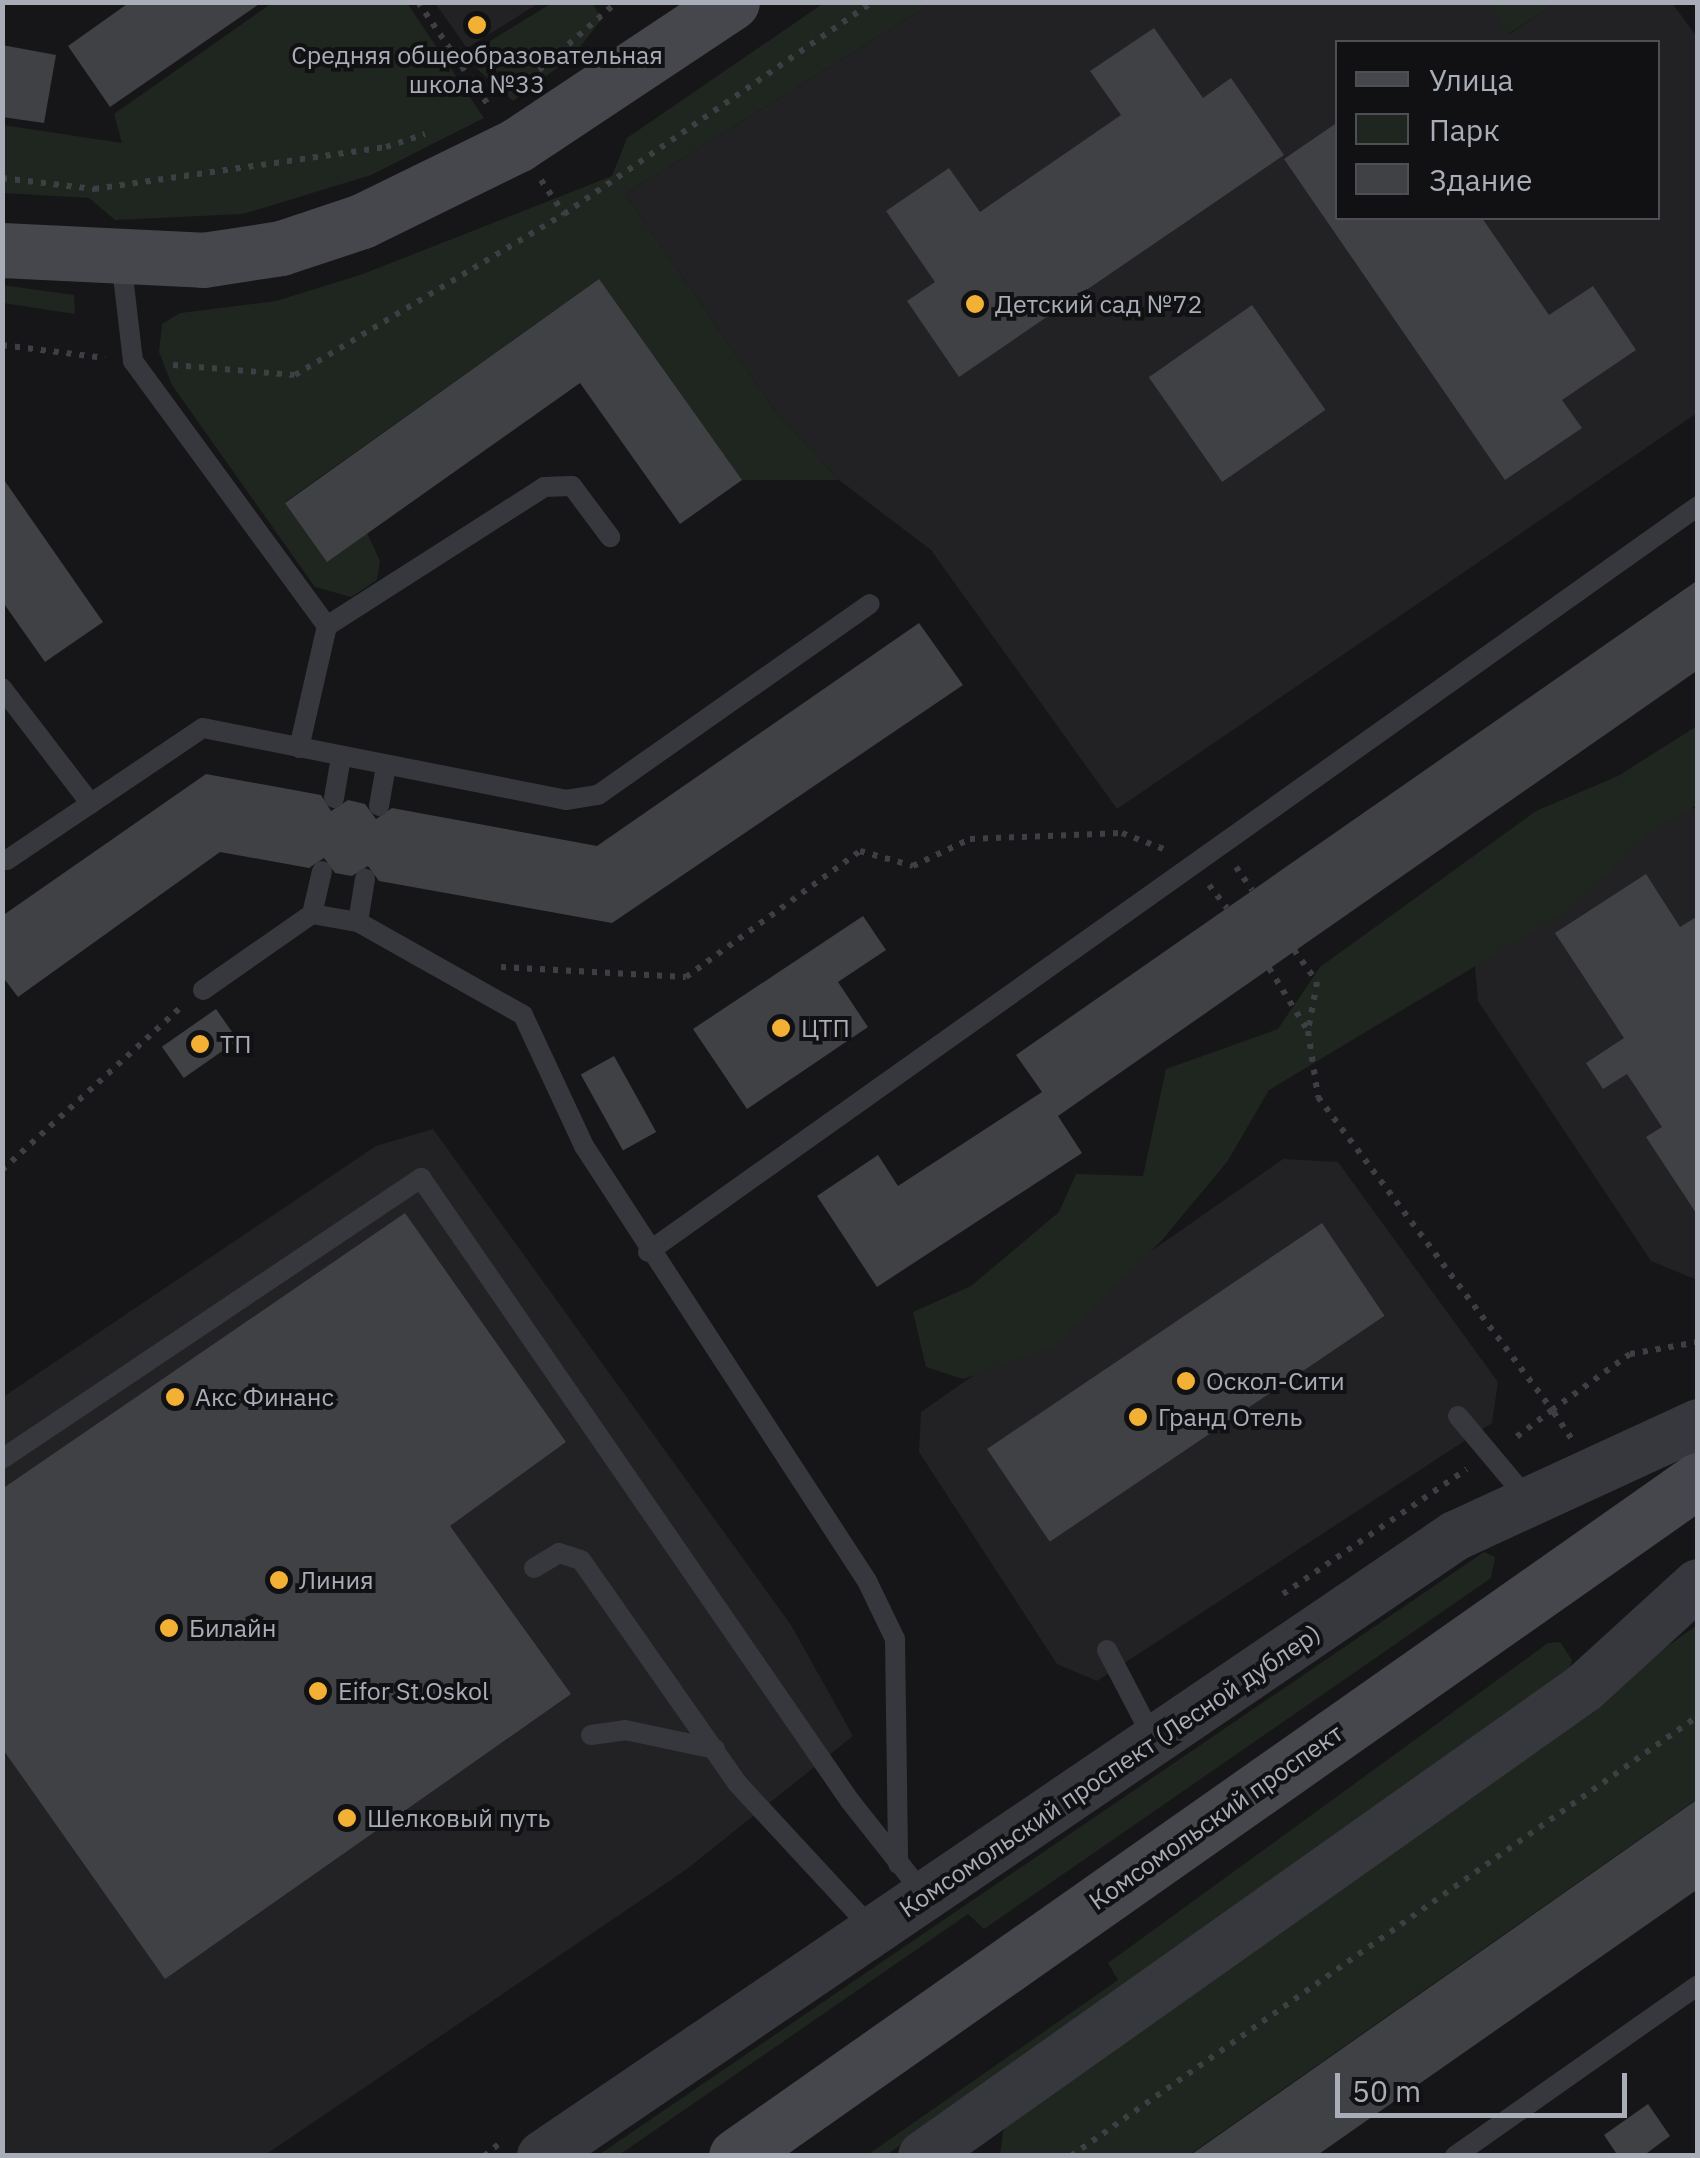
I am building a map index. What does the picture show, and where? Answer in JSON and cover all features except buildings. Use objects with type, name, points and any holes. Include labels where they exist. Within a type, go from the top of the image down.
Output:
[{"type":"main road","points":[[2,250],[121,259],[202,260],[281,248],[362,221],[517,145],[732,2]]},
{"type":"main road","name":"Комсомольский проспект","points":[[736,2156],[1698,1480]]},
{"type":"street","name":"Комсомольский проспект (Лесной дублер)","points":[[542,2156],[875,1932],[912,1880],[1152,1738],[1526,1497],[1698,1424]]},
{"type":"street","points":[[950,2148],[1584,1688],[1698,1584]]},
{"type":"lane","points":[[121,259],[133,361],[327,626]]},
{"type":"lane","points":[[299,748],[327,626],[544,487],[572,486],[610,536]]},
{"type":"lane","points":[[648,1252],[1191,861],[1698,506]]},
{"type":"lane","points":[[7,860],[202,728],[566,800],[598,795],[870,604]]},
{"type":"lane","points":[[2,688],[90,804]]},
{"type":"lane","points":[[334,798],[341,756]]},
{"type":"lane","points":[[379,806],[386,766]]},
{"type":"lane","points":[[202,990],[312,914],[322,871]]},
{"type":"lane","points":[[358,922],[365,878]]},
{"type":"lane","points":[[312,914],[358,922],[439,962],[523,1015],[584,1146],[648,1252],[867,1581],[895,1639],[912,1880]]},
{"type":"lane","points":[[2,1458],[421,1178],[912,1880]]},
{"type":"lane","points":[[1458,1416],[1526,1497]]},
{"type":"lane","points":[[534,1568],[559,1554],[581,1560],[714,1748],[875,1932]]},
{"type":"lane","points":[[1107,1650],[1152,1738]]},
{"type":"lane","points":[[591,1735],[625,1730],[714,1748]]},
{"type":"lane","points":[[1455,2156],[1698,1985]]},
{"type":"path","points":[[534,75],[617,2]]},
{"type":"path","points":[[2,345],[295,376],[564,214],[872,2]]},
{"type":"path","points":[[475,117],[506,99]]},
{"type":"path","points":[[2,178],[94,189],[386,147],[439,129]]},
{"type":"path","points":[[439,962],[686,977],[860,851],[913,866],[970,840],[1122,833],[1191,861]]},
{"type":"path","points":[[1294,950],[1317,982],[1308,1031],[1318,1097],[1552,1410],[1492,1456]]},
{"type":"path","points":[[1269,968],[1308,1031]]},
{"type":"path","points":[[2,1170],[202,990]]},
{"type":"path","points":[[1071,2156],[1698,1716]]},
{"type":"shaded area","name":"Средняя общеобразовательная школа №33","points":[[435,3],[539,3],[467,48]]},
{"type":"shaded area","points":[[932,3],[1488,3],[1509,34],[1557,3],[1672,3],[1697,37],[1697,413],[1117,809],[931,550],[839,480],[775,411],[625,194]]},
{"type":"shaded area","points":[[1672,804],[1697,809],[1697,1280],[1651,1261],[1478,1001],[1474,955]]},
{"type":"shaded area","points":[[433,1129],[791,1625],[853,1736],[687,1869],[265,2155],[3,2156],[3,1397],[376,1146]]},
{"type":"shaded area","points":[[1283,1159],[1338,1162],[1498,1382],[1492,1423],[1097,1681],[1057,1664],[919,1452],[921,1412]]},
{"type":"green space","points":[[272,3],[407,3],[484,118],[371,175],[243,214],[115,220],[89,198],[3,193],[3,125],[122,143],[114,114]]},
{"type":"green space","points":[[552,3],[592,3],[602,19],[573,56],[513,101],[464,57]]},
{"type":"green space","points":[[824,3],[932,3],[625,194],[775,411],[839,480],[742,480],[598,280],[285,502],[367,533],[380,561],[377,580],[351,597],[315,587],[172,385],[159,352],[162,324],[180,313],[276,301],[363,274],[612,176],[627,138]]},
{"type":"green space","points":[[1488,3],[1557,3],[1508,34]]},
{"type":"green space","points":[[2,285],[74,295],[75,314],[3,303]]},
{"type":"green space","points":[[1697,726],[1697,805],[1655,829],[1567,911],[1269,1090],[1227,1162],[1162,1240],[1054,1347],[963,1379],[926,1367],[913,1312],[971,1286],[1059,1212],[1076,1174],[1143,1176],[1166,1069],[1278,1029],[1320,967],[1536,811],[1618,776]]},
{"type":"green space","points":[[1484,1552],[1495,1557],[1491,1578],[984,1929],[968,1914],[619,2155],[597,2156]]},
{"type":"green space","points":[[1697,1625],[1697,1799],[1189,2155],[1000,2156],[1003,2131],[1019,2112]]},
{"type":"green space","points":[[1560,1642],[1572,1660],[1567,1679],[886,2155],[866,2156],[1118,1980],[1108,1963],[1548,1643]]},
{"type":"place","name":"Средняя общеобразовательная школа №33","points":[[477,25]]},
{"type":"place","name":"Детский сад №72","points":[[975,304]]},
{"type":"place","name":"ЦТП","points":[[781,1028]]},
{"type":"place","name":"ТП","points":[[200,1044]]},
{"type":"place","name":"Оскол-Сити","points":[[1186,1381]]},
{"type":"place","name":"Акс Финанс","points":[[175,1397]]},
{"type":"place","name":"Гранд Отель","points":[[1138,1417]]},
{"type":"place","name":"Линия","points":[[279,1580]]},
{"type":"place","name":"Билайн","points":[[169,1628]]},
{"type":"place","name":"Eifor St.Oskol","points":[[318,1691]]},
{"type":"place","name":"Шелковый путь","points":[[347,1818]]}]
